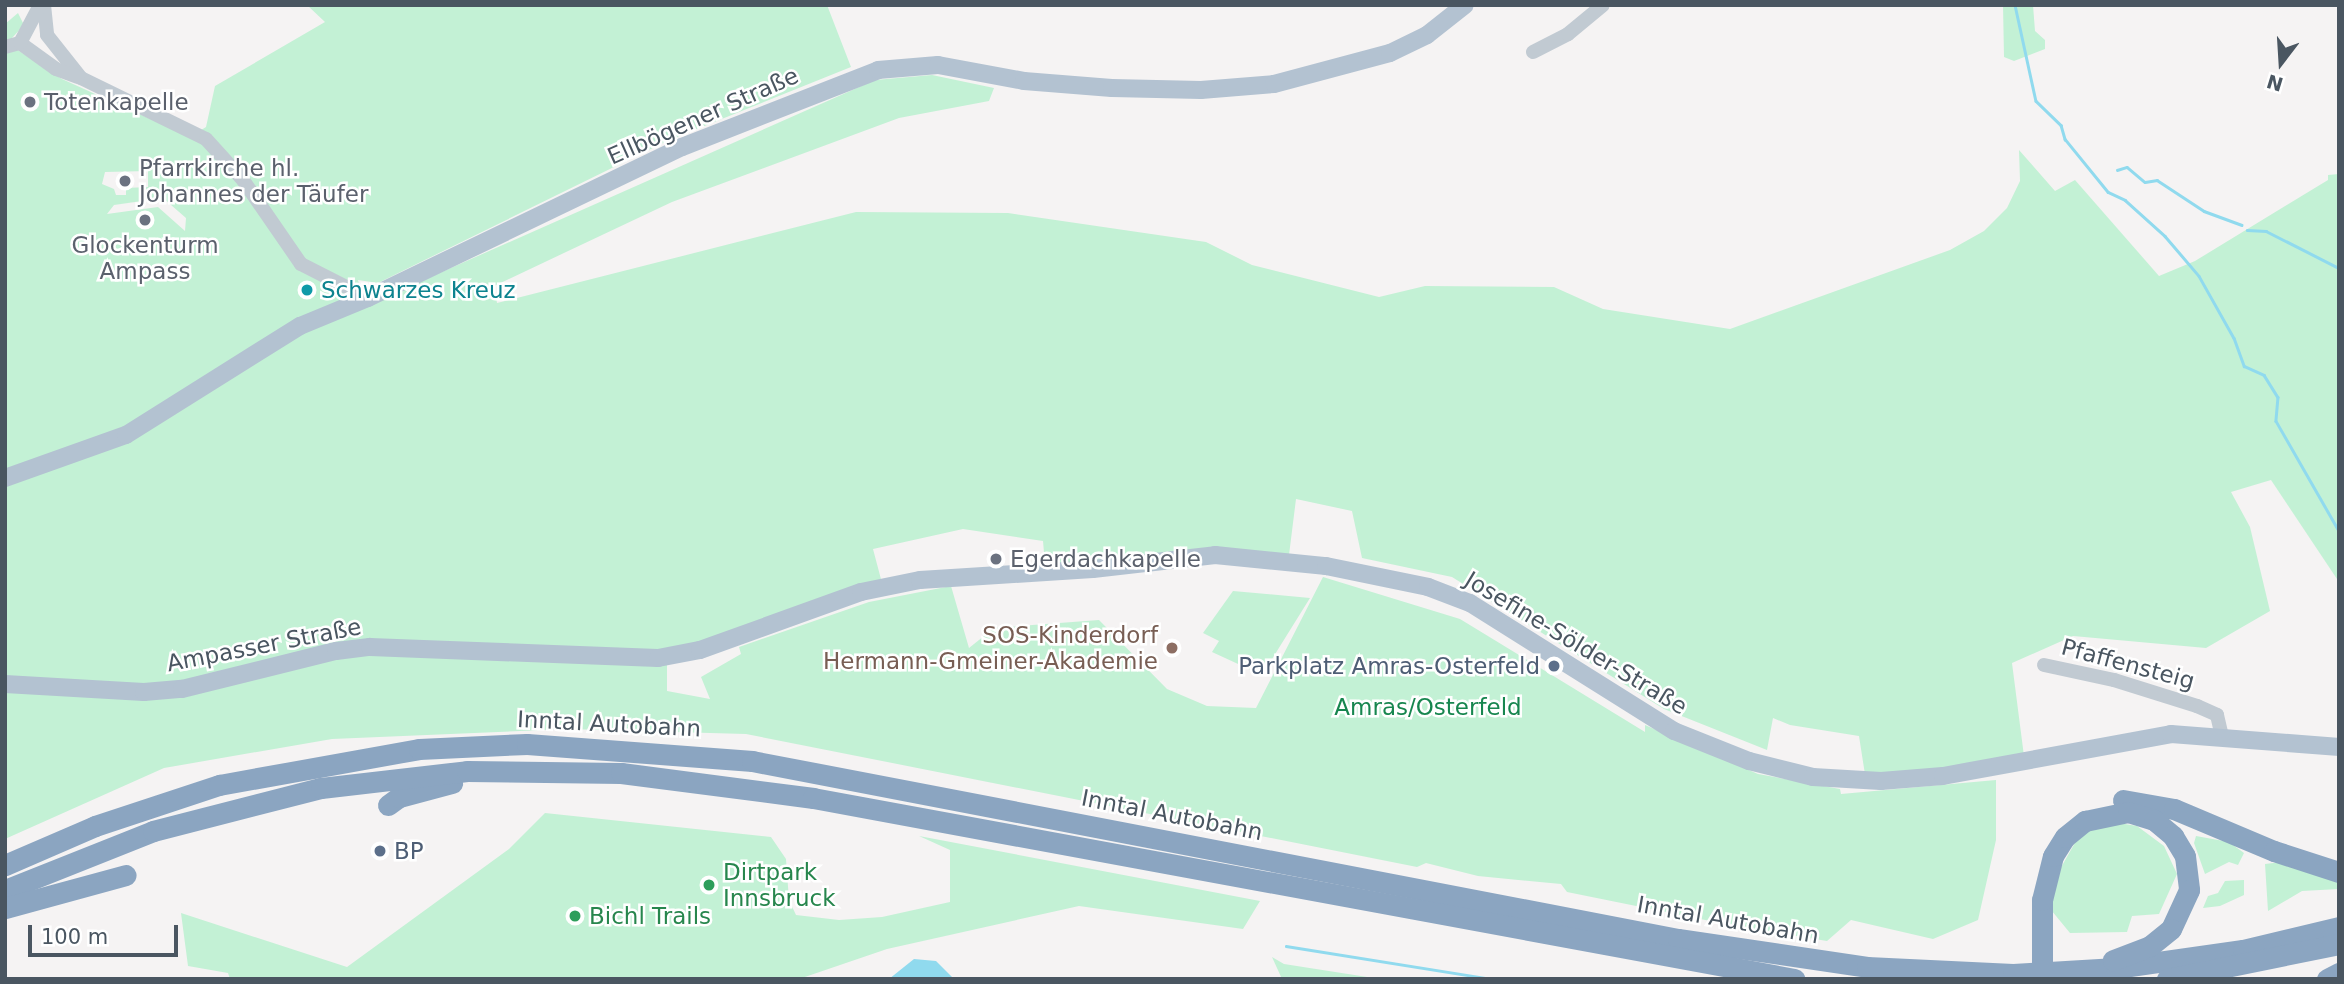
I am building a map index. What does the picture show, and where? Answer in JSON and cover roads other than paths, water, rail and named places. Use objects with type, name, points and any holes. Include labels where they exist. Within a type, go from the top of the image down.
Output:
[{"type":"highway","name":"Inntal Autobahn","points":[[5,865],[95,826],[219,785],[419,749],[527,744],[752,761],[1271,872],[1303,889],[1794,979]]},
{"type":"highway","points":[[388,805],[399,797],[494,771]]},
{"type":"highway","name":"Inntal Autobahn","points":[[5,890],[95,852],[221,811],[367,780],[494,771],[689,779],[1271,872],[1312,869],[1779,957],[1894,970],[2023,976],[2067,972],[2186,960],[2339,927]]},
{"type":"highway","points":[[2023,976],[2036,871],[2061,825],[2087,806],[2114,801],[2159,804],[2339,872]]},
{"type":"highway","points":[[2042,979],[2042,900],[2047,871],[2058,846],[2074,828],[2099,814],[2127,812],[2154,820],[2173,836],[2188,868],[2188,895],[2180,917],[2150,946],[2067,972]]},
{"type":"highway","points":[[5,908],[126,875]]},
{"type":"highway","points":[[2167,979],[2339,944]]},
{"type":"highway","points":[[1693,962],[1729,979]]},
{"type":"highway","points":[[2326,979],[2339,973]]},
{"type":"main road","name":"Ellbögener Straße","points":[[5,478],[126,435],[188,400],[284,334],[368,299],[682,147],[878,70],[938,65],[1024,81],[1112,88],[1201,90],[1274,84],[1391,53],[1427,35],[1465,5]]},
{"type":"main road","name":"Josefine-Sölder-Straße","points":[[700,650],[861,592],[928,578],[1080,570],[1215,555],[1326,566],[1428,587],[1470,603],[1674,731],[1749,761],[1813,777],[1881,781],[1943,776],[2074,755],[2125,740],[2171,734],[2339,747]]},
{"type":"main road","name":"Ampasser Straße","points":[[5,684],[144,692],[181,688],[323,654],[370,647],[601,658],[657,658],[700,650]]},
{"type":"street","points":[[42,5],[12,45],[66,74],[81,78],[206,139],[243,180],[301,264],[368,299]]},
{"type":"street","points":[[42,5],[47,35],[81,78]]},
{"type":"street","points":[[1533,52],[1568,34],[1603,5]]},
{"type":"street","name":"Pfaffensteig","points":[[2044,665],[2114,680],[2197,706],[2217,715],[2222,736]]},
{"type":"water","points":[[914,959],[936,961],[954,979],[889,979]]},
{"type":"waterway","points":[[2015,5],[2036,101],[2061,125],[2065,139],[2108,192],[2125,200],[2165,236],[2199,276],[2234,338],[2244,366],[2264,375],[2278,397],[2276,421],[2339,531]]},
{"type":"waterway","points":[[2117,170],[2127,167],[2145,182],[2157,180],[2204,211],[2242,225]]},
{"type":"waterway","points":[[2247,230],[2266,231],[2339,268]]},
{"type":"waterway","points":[[1286,946],[1492,979]]},
{"type":"place","name":"Totenkapelle","points":[[30,102]]},
{"type":"place","name":"Pfarrkirche hl. Johannes der Täufer","points":[[125,181]]},
{"type":"place","name":"Glockenturm Ampass","points":[[145,220]]},
{"type":"place","name":"Schwarzes Kreuz","points":[[307,290]]},
{"type":"place","name":"Egerdachkapelle","points":[[996,559]]},
{"type":"place","name":"SOS-Kinderdorf Hermann-Gmeiner-Akademie","points":[[1172,648]]},
{"type":"place","name":"Parkplatz Amras-Osterfeld","points":[[1554,666]]},
{"type":"place","name":"BP","points":[[380,851]]},
{"type":"place","name":"Dirtpark Innsbruck","points":[[709,885]]},
{"type":"place","name":"Bichl Trails","points":[[575,916]]},
{"type":"park label","name":"Amras/Osterfeld","points":[[1428,707]]}]
